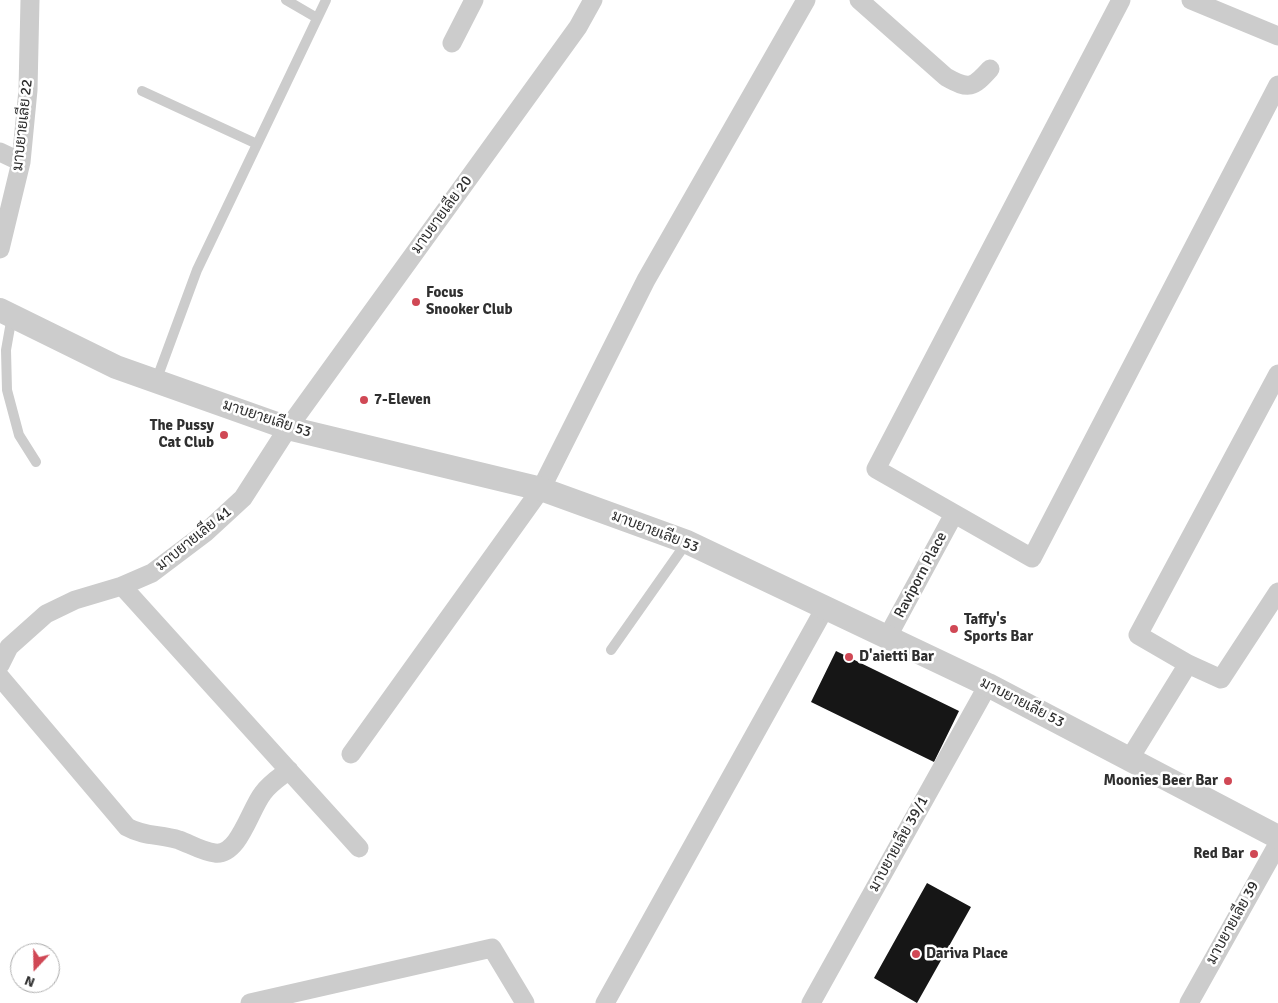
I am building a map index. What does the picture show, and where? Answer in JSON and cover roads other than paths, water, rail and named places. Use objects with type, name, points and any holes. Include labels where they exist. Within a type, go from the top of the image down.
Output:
[{"type":"street","name":"มาบยายเลีย 22","points":[[0,249],[21,162],[28,90],[30,0]]},
{"type":"street","points":[[452,43],[474,0]]},
{"type":"street","name":"มาบยายเลีย 20","points":[[288,428],[578,27],[593,0]]},
{"type":"street","points":[[351,754],[542,489],[646,280],[806,0]]},
{"type":"street","points":[[859,0],[946,77],[960,85],[969,86],[977,83],[990,69]]},
{"type":"street","points":[[1121,0],[876,469],[1032,558],[1278,85]]},
{"type":"street","points":[[1191,0],[1278,36]]},
{"type":"street","points":[[0,152],[21,162]]},
{"type":"street","name":"มาบยายเลีย 53","points":[[6,313],[116,368],[288,428],[542,489],[686,542],[988,685],[1278,837]]},
{"type":"street","points":[[1278,374],[1138,635],[1188,664],[1221,679],[1278,592]]},
{"type":"street","name":"มาบยายเลีย 41","points":[[0,665],[9,647],[46,614],[75,600],[122,586],[152,573],[205,533],[243,498],[288,428]]},
{"type":"street","name":"Raviporn Place","points":[[888,636],[954,514]]},
{"type":"street","points":[[122,586],[359,848]]},
{"type":"street","points":[[605,1003],[825,608]]},
{"type":"street","points":[[1130,758],[1188,664]]},
{"type":"street","points":[[0,677],[127,826],[136,832],[175,839],[216,853],[229,850],[236,843],[264,791],[289,770]]},
{"type":"street","name":"มาบยายเลีย 39/1","points":[[810,1003],[988,685]]},
{"type":"street","name":"มาบยายเลีย 39","points":[[1189,1003],[1278,844]]},
{"type":"street","points":[[250,1003],[492,948],[525,1003]]},
{"type":"lane","points":[[286,0],[317,18]]},
{"type":"lane","points":[[156,381],[197,270],[326,0]]},
{"type":"lane","points":[[142,90],[257,144]]},
{"type":"lane","points":[[6,313],[7,390],[19,435],[36,462]]},
{"type":"lane","points":[[612,650],[686,542]]},
{"type":"place","name":"Focus Snooker Club","points":[[416,302]]},
{"type":"place","name":"7-Eleven","points":[[364,400]]},
{"type":"place","name":"The Pussy Cat Club","points":[[224,435]]},
{"type":"place","name":"Taffy's Sports Bar","points":[[954,629]]},
{"type":"place","name":"D'aietti Bar","points":[[849,657]]},
{"type":"place","name":"Moonies Beer Bar","points":[[1228,781]]},
{"type":"place","name":"Red Bar","points":[[1254,854]]},
{"type":"place","name":"Dariva Place","points":[[916,954]]}]
